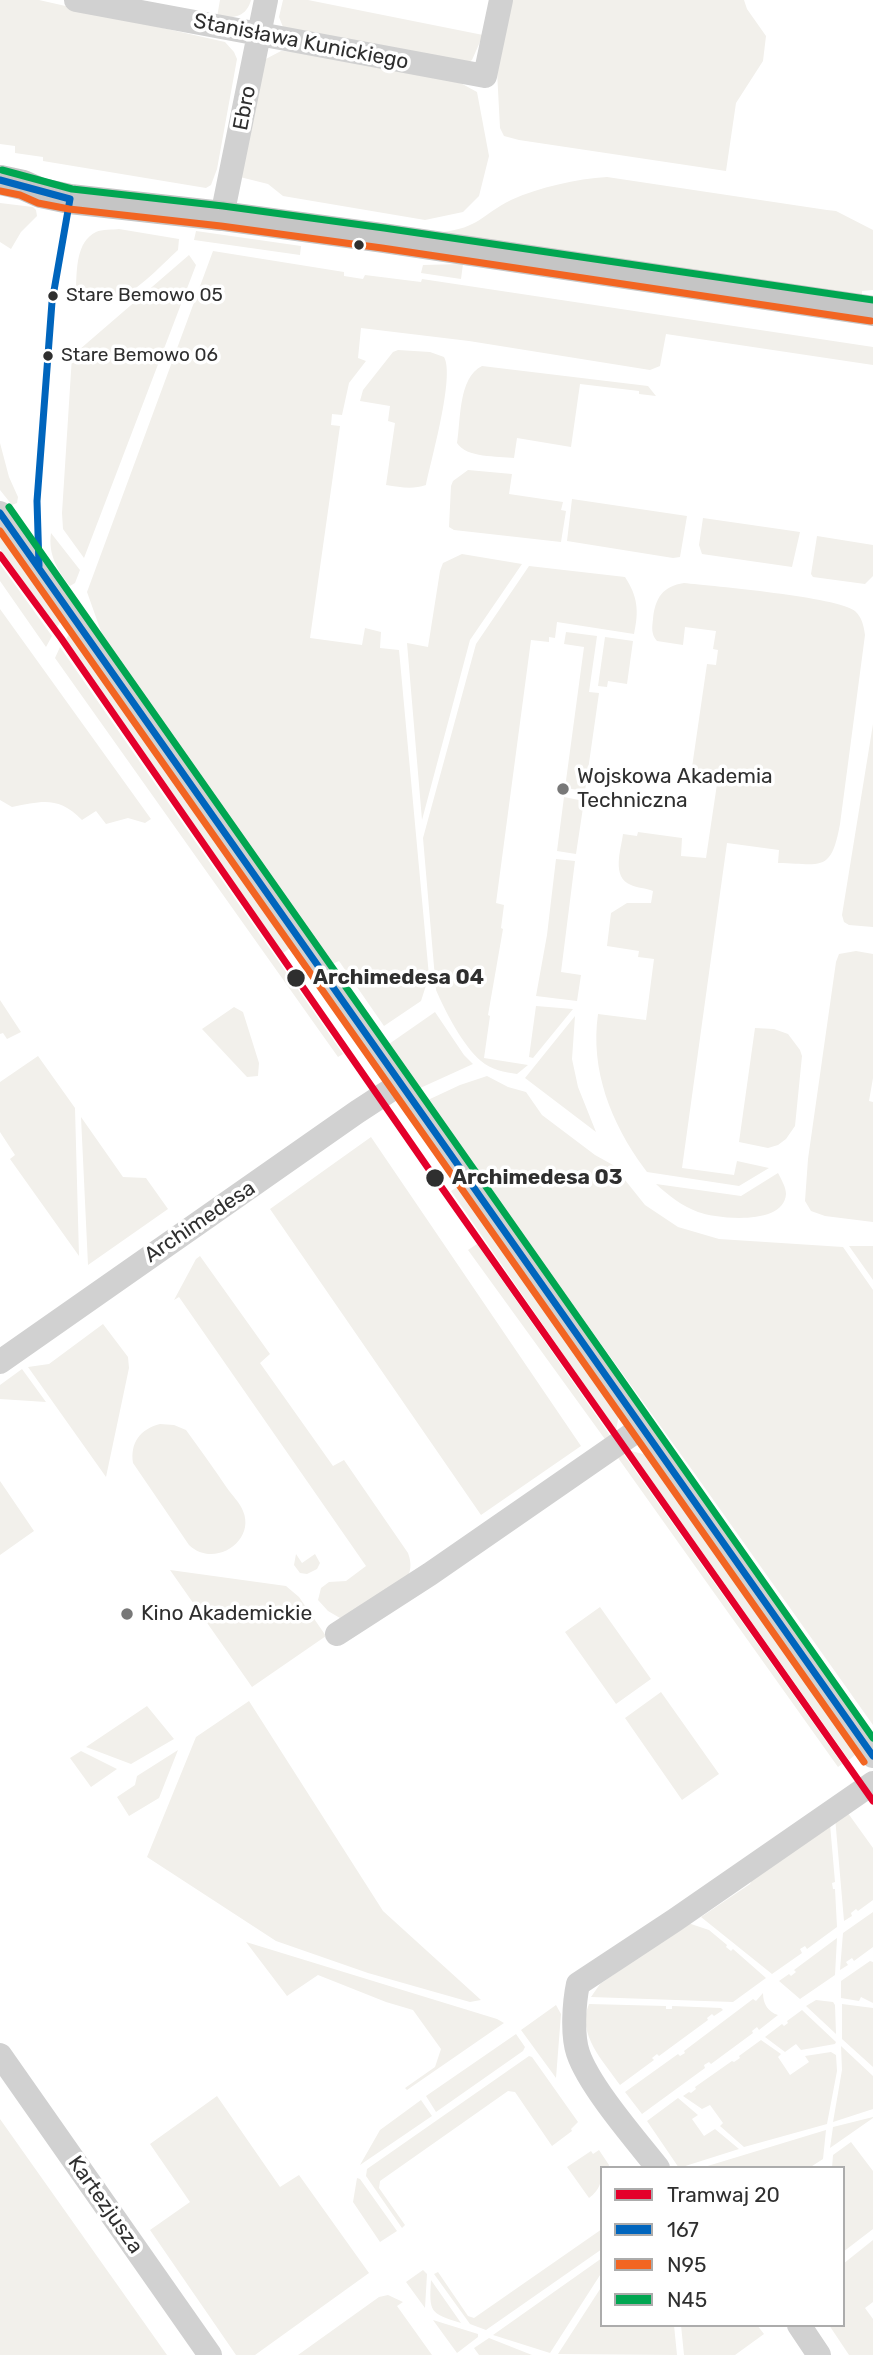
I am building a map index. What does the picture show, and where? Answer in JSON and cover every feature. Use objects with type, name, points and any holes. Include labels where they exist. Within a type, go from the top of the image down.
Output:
[{"type":"main road","points":[[0,180],[23,184],[41,193],[70,199],[222,216],[873,311]]},
{"type":"main road","points":[[0,194],[22,197],[41,193]]},
{"type":"street","name":"Stanisława Kunickiego","points":[[76,0],[485,76],[501,0]]},
{"type":"street","name":"Ebro","points":[[222,216],[266,0]]},
{"type":"street","points":[[0,513],[873,1756]]},
{"type":"street","name":"Archimedesa","points":[[0,1362],[400,1084]]},
{"type":"street","points":[[337,1634],[430,1574],[641,1428]]},
{"type":"street","points":[[656,2166],[589,2076],[577,2052],[574,2002],[578,1984],[873,1783]]},
{"type":"street","name":"Kartezjusza","points":[[0,2055],[210,2355]]},
{"type":"street","points":[[800,2327],[819,2355]]},
{"type":"shaded area","points":[[0,0],[39,0],[225,42],[237,59],[217,169],[211,185],[206,188],[43,161],[43,157],[15,153],[15,146],[0,144]]},
{"type":"shaded area","points":[[220,0],[251,0],[246,10],[238,16],[217,17]]},
{"type":"shaded area","points":[[283,0],[308,0],[483,35],[472,60],[462,66],[285,32],[279,17]]},
{"type":"shaded area","points":[[511,0],[744,0],[747,9],[766,36],[763,61],[736,103],[726,171],[504,136],[500,128],[497,71]]},
{"type":"shaded area","points":[[281,51],[309,52],[455,80],[477,92],[489,156],[479,196],[463,212],[425,220],[283,196],[268,184],[240,177],[262,61]]},
{"type":"shaded area","points":[[607,177],[836,211],[873,230],[873,290],[862,291],[862,298],[442,232],[472,224],[511,200],[534,191]]},
{"type":"shaded area","points":[[0,203],[33,207],[36,210],[37,216],[21,232],[11,249],[0,242]]},
{"type":"shaded area","points":[[119,229],[179,239],[178,250],[125,295],[107,299],[86,290],[76,289],[79,257],[85,242],[96,232]]},
{"type":"shaded area","points":[[196,231],[301,246],[300,255],[194,240]]},
{"type":"shaded area","points":[[213,251],[344,272],[344,276],[363,279],[365,275],[421,282],[422,279],[873,347],[873,365],[666,334],[660,366],[650,370],[469,341],[361,328],[358,358],[366,361],[349,383],[342,415],[332,414],[331,425],[340,426],[310,638],[362,645],[365,628],[381,632],[380,648],[399,650],[429,976],[421,1001],[384,1026],[339,961],[332,964],[103,637],[87,592]]},
{"type":"shaded area","points":[[189,255],[196,265],[84,558],[63,529],[62,513],[72,356]]},
{"type":"shaded area","points":[[463,264],[461,279],[421,273],[423,265]]},
{"type":"shaded area","points":[[393,352],[430,352],[444,357],[447,367],[437,439],[426,485],[406,488],[386,485],[395,423],[388,421],[390,406],[360,401],[363,390]]},
{"type":"shaded area","points":[[482,366],[648,386],[656,396],[639,394],[639,391],[580,384],[571,447],[517,438],[514,458],[483,455],[467,451],[457,443],[465,390],[474,372]]},
{"type":"shaded area","points":[[0,443],[9,477],[18,497],[17,503],[12,505],[0,490]]},
{"type":"shaded area","points":[[468,470],[512,474],[509,494],[563,502],[561,510],[566,511],[561,542],[454,530],[449,527],[451,486],[453,481]]},
{"type":"shaded area","points":[[572,499],[687,516],[680,557],[567,541]]},
{"type":"shaded area","points":[[703,518],[800,532],[792,567],[702,554],[699,545]]},
{"type":"shaded area","points":[[51,533],[80,570],[75,583],[70,586],[54,561]]},
{"type":"shaded area","points":[[0,535],[61,621],[57,627],[0,549]]},
{"type":"shaded area","points":[[817,536],[873,545],[873,576],[865,584],[813,577],[811,574]]},
{"type":"shaded area","points":[[462,554],[522,564],[470,640],[422,820],[407,643],[428,647],[440,571],[443,563]]},
{"type":"shaded area","points":[[0,564],[52,636],[46,647],[0,581]]},
{"type":"shaded area","points":[[529,566],[625,577],[633,591],[637,618],[634,634],[557,622],[555,638],[549,637],[549,642],[531,640],[496,903],[504,905],[503,929],[488,1015],[484,1058],[528,1065],[517,1074],[489,1067],[474,1055],[455,1028],[436,990],[423,838],[476,644]]},
{"type":"shaded area","points":[[684,583],[774,593],[844,606],[859,616],[865,635],[840,824],[833,851],[828,858],[815,864],[778,863],[779,850],[727,843],[682,1168],[734,1175],[737,1161],[769,1168],[739,1186],[647,1172],[632,1151],[613,1114],[600,1075],[597,1055],[598,1014],[646,1020],[654,959],[638,957],[639,951],[607,946],[611,913],[627,903],[651,903],[653,891],[631,885],[621,876],[619,862],[623,834],[637,836],[638,832],[682,838],[681,856],[706,858],[717,784],[690,781],[707,664],[716,665],[718,650],[713,649],[716,631],[685,627],[683,645],[657,641],[652,631],[654,612],[661,594]]},
{"type":"shaded area","points":[[0,609],[151,819],[145,823],[128,818],[106,824],[96,811],[82,820],[65,807],[50,802],[12,807],[0,800]]},
{"type":"shaded area","points":[[566,632],[597,636],[589,692],[599,693],[585,791],[565,788],[584,647],[564,644]]},
{"type":"shaded area","points":[[69,634],[290,948],[283,953],[66,639]]},
{"type":"shaded area","points":[[605,637],[633,641],[627,684],[608,681],[607,687],[598,686]]},
{"type":"shaded area","points":[[60,647],[343,1054],[338,1057],[55,658]]},
{"type":"shaded area","points":[[873,724],[873,927],[849,925],[844,922],[842,915]]},
{"type":"shaded area","points":[[564,797],[584,801],[576,854],[557,851]]},
{"type":"shaded area","points":[[556,859],[575,861],[561,972],[581,975],[577,1001],[536,996]]},
{"type":"shaded area","points":[[856,951],[873,954],[873,1078],[869,1101],[873,1102],[873,1222],[825,1216],[811,1211],[805,1201],[808,1159],[836,962],[839,954]]},
{"type":"shaded area","points":[[0,1000],[21,1032],[7,1039],[3,1033],[0,1034]]},
{"type":"shaded area","points":[[536,1006],[573,1009],[533,1058],[529,1057]]},
{"type":"shaded area","points":[[234,1007],[243,1012],[259,1063],[258,1076],[247,1077],[202,1029]]},
{"type":"shaded area","points":[[435,1012],[473,1064],[418,1089],[389,1044]]},
{"type":"shaded area","points":[[575,1016],[572,1059],[578,1087],[596,1132],[525,1078]]},
{"type":"shaded area","points":[[755,1028],[774,1029],[788,1034],[802,1056],[795,1126],[786,1139],[768,1148],[739,1142]]},
{"type":"shaded area","points":[[38,1056],[75,1108],[79,1256],[10,1159],[15,1155],[0,1132],[0,1082]]},
{"type":"shaded area","points":[[487,1076],[508,1087],[526,1092],[542,1115],[595,1155],[613,1165],[645,1205],[678,1227],[719,1239],[843,1247],[873,1290],[873,1725],[427,1103],[460,1085]]},
{"type":"shaded area","points":[[81,1117],[123,1177],[146,1178],[168,1209],[88,1265]]},
{"type":"shaded area","points":[[371,1137],[581,1446],[481,1515],[270,1209]]},
{"type":"shaded area","points":[[778,1173],[786,1191],[782,1204],[762,1216],[748,1218],[719,1217],[698,1212],[676,1200],[656,1184],[741,1196]]},
{"type":"shaded area","points":[[457,1187],[619,1414],[616,1431],[451,1191]]},
{"type":"shaded area","points":[[477,1244],[611,1437],[607,1442],[468,1250]]},
{"type":"shaded area","points":[[849,1246],[873,1246],[873,1280]]},
{"type":"shaded area","points":[[200,1256],[270,1354],[260,1363],[333,1466],[344,1460],[408,1553],[410,1567],[406,1581],[340,1618],[328,1611],[318,1600],[321,1588],[329,1582],[346,1581],[366,1566],[179,1297],[174,1300]]},
{"type":"shaded area","points":[[103,1324],[128,1357],[129,1368],[106,1477],[28,1367],[49,1364]]},
{"type":"shaded area","points":[[22,1369],[46,1402],[0,1399],[0,1385]]},
{"type":"shaded area","points":[[160,1424],[174,1425],[186,1430],[242,1508],[244,1532],[230,1548],[210,1554],[199,1552],[189,1545],[133,1463],[133,1449],[138,1438],[147,1429]]},
{"type":"shaded area","points":[[631,1451],[647,1455],[856,1754],[849,1760]]},
{"type":"shaded area","points":[[622,1452],[842,1764],[838,1767],[616,1455]]},
{"type":"shaded area","points":[[0,1481],[34,1531],[0,1555]]},
{"type":"shaded area","points":[[296,1554],[302,1563],[315,1554],[320,1563],[317,1569],[307,1574],[300,1573],[294,1565]]},
{"type":"shaded area","points":[[170,1570],[286,1586],[299,1597],[326,1636],[252,1687]]},
{"type":"shaded area","points":[[600,1607],[651,1679],[616,1704],[565,1632]]},
{"type":"shaded area","points":[[661,1692],[719,1774],[682,1800],[625,1718]]},
{"type":"shaded area","points":[[249,1701],[383,1911],[481,2000],[470,2002],[368,1973],[276,1941],[147,1857],[196,1737]]},
{"type":"shaded area","points":[[147,1706],[174,1739],[131,1764],[86,1747]]},
{"type":"shaded area","points":[[178,1750],[159,1798],[129,1816],[117,1797],[135,1785],[137,1776]]},
{"type":"shaded area","points":[[81,1751],[117,1769],[91,1787],[70,1758]]},
{"type":"shaded area","points":[[845,1809],[873,1848],[873,1900],[858,1911],[856,1909],[851,1913],[852,1916],[844,1921],[835,1817]]},
{"type":"shaded area","points":[[830,1824],[837,1927],[807,1949],[805,1946],[800,1949],[802,1953],[772,1974],[701,1917],[750,1884],[757,1868]]},
{"type":"shaded area","points":[[873,1912],[873,1947],[854,1961],[852,1958],[846,1962],[848,1965],[840,1970],[843,1933]]},
{"type":"shaded area","points":[[688,1923],[709,1930],[766,1978],[733,2002],[591,1997],[600,1984]]},
{"type":"shaded area","points":[[837,1938],[835,1975],[800,1999],[779,1981],[789,1974],[791,1976],[796,1972],[794,1970]]},
{"type":"shaded area","points":[[246,1942],[504,2023],[407,2090],[405,2088],[435,2067],[441,2049],[413,2010],[318,1975],[287,1996]]},
{"type":"shaded area","points":[[870,1961],[873,1962],[873,2003],[861,1997],[859,2001],[841,1998],[841,1981]]},
{"type":"shaded area","points":[[763,1993],[767,2007],[778,2015],[759,2030],[757,2027],[753,2033],[711,2064],[709,2062],[704,2065],[705,2068],[642,2114],[625,2092],[678,2054],[680,2056],[685,2053],[684,2051],[753,1999],[756,2001]]},
{"type":"shaded area","points":[[816,2000],[833,2002],[835,2005],[836,2034],[806,2006]]},
{"type":"shaded area","points":[[589,2004],[723,2010],[714,2016],[712,2014],[708,2020],[659,2056],[657,2054],[652,2058],[654,2060],[620,2085],[589,2037],[586,2015]]},
{"type":"shaded area","points":[[842,2004],[873,2008],[873,2067],[842,2039]]},
{"type":"shaded area","points":[[556,2005],[561,2014],[556,2078],[521,2030]]},
{"type":"shaded area","points":[[802,2010],[836,2042],[835,2044],[801,2050],[796,2044],[785,2052],[765,2037],[782,2024],[784,2026]]},
{"type":"shaded area","points":[[516,2034],[525,2047],[523,2051],[436,2112],[426,2096]]},
{"type":"shaded area","points":[[761,2040],[781,2054],[778,2057],[790,2075],[809,2062],[805,2056],[831,2052],[836,2055],[837,2071],[827,2124],[744,2147],[720,2126],[723,2123],[710,2105],[702,2109],[683,2096],[740,2058],[739,2056]]},
{"type":"shaded area","points":[[841,2046],[873,2076],[873,2109],[833,2122],[842,2070]]},
{"type":"shaded area","points":[[529,2056],[578,2122],[572,2131],[552,2146],[515,2092],[508,2091],[380,2181],[379,2188],[405,2225],[402,2228],[366,2176],[367,2169]]},
{"type":"shaded area","points":[[217,2096],[280,2187],[299,2175],[369,2273],[255,2355],[236,2355],[150,2230],[190,2202],[150,2144]]},
{"type":"shaded area","points":[[678,2098],[698,2115],[692,2119],[704,2136],[715,2129],[739,2149],[678,2166],[647,2121]]},
{"type":"shaded area","points":[[421,2100],[432,2116],[360,2165],[380,2130]]},
{"type":"shaded area","points":[[873,2118],[830,2148],[833,2127]]},
{"type":"shaded area","points":[[0,2119],[167,2355],[0,2355]]},
{"type":"shaded area","points":[[826,2130],[823,2159],[812,2166],[708,2166]]},
{"type":"shaded area","points":[[851,2142],[873,2171],[873,2229],[845,2250],[845,2166],[832,2166],[833,2155]]},
{"type":"shaded area","points":[[599,2150],[609,2165],[600,2166],[600,2185],[589,2198],[567,2167],[591,2151],[593,2154]]},
{"type":"shaded area","points":[[357,2178],[397,2231],[380,2242],[353,2202]]},
{"type":"shaded area","points":[[600,2230],[600,2250],[486,2330],[470,2324],[434,2274],[438,2272],[468,2316],[474,2318]]},
{"type":"shaded area","points":[[873,2240],[873,2302],[865,2308],[873,2319],[873,2355],[849,2355],[830,2327],[845,2327],[845,2262]]},
{"type":"shaded area","points":[[600,2259],[600,2275],[550,2353],[493,2335]]},
{"type":"shaded area","points":[[423,2270],[427,2274],[425,2308],[406,2282]]},
{"type":"shaded area","points":[[431,2280],[461,2323],[443,2317],[434,2310],[430,2299]]},
{"type":"shaded area","points":[[600,2289],[600,2327],[674,2327],[677,2355],[558,2354]]},
{"type":"shaded area","points":[[388,2295],[403,2302],[397,2306],[432,2355],[298,2355],[379,2297]]},
{"type":"shaded area","points":[[433,2320],[478,2334],[478,2337],[457,2353]]},
{"type":"shaded area","points":[[681,2327],[759,2327],[764,2334],[735,2355],[684,2355]]},
{"type":"shaded area","points":[[489,2338],[532,2355],[479,2355],[474,2348]]},
{"type":"tram line","name":"20","points":[[0,555],[61,638],[435,1178],[873,1801]]},
{"type":"transit line","name":"N45","points":[[2,170],[72,189],[384,228],[873,300]]},
{"type":"transit line","name":"167","points":[[0,180],[70,199]]},
{"type":"transit line","name":"N95","points":[[0,191],[69,209],[382,248],[871,321]]},
{"type":"transit line","name":"167","points":[[39,566],[37,501],[52,302],[70,199]]},
{"type":"transit line","name":"N45","points":[[9,507],[873,1738]]},
{"type":"transit line","name":"167","points":[[0,513],[873,1756]]},
{"type":"transit line","name":"N95","points":[[0,531],[864,1762]]},
{"type":"place","name":"Stare Bemowo 05","points":[[53,296]]},
{"type":"place","name":"Stare Bemowo 06","points":[[48,356]]},
{"type":"place","name":"Wojskowa Akademia Techniczna","points":[[563,789]]},
{"type":"place","name":"Archimedesa 04","points":[[296,978]]},
{"type":"place","name":"Archimedesa 03","points":[[435,1178]]},
{"type":"place","name":"Kino Akademickie","points":[[127,1614]]}]
